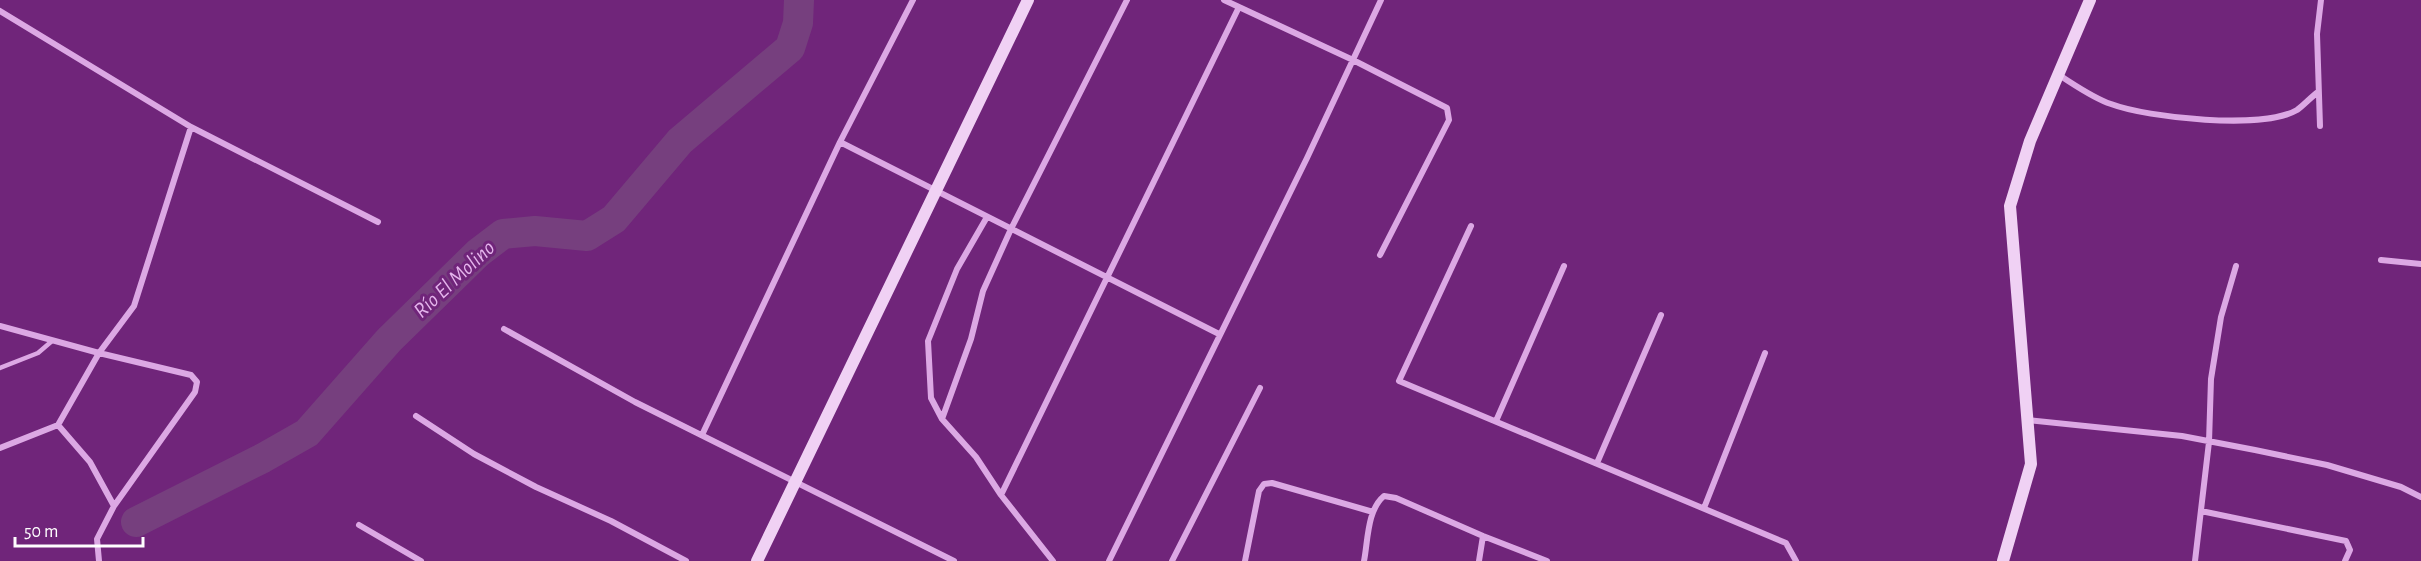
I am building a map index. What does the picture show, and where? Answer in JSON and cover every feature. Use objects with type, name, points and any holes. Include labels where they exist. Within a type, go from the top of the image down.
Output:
[{"type":"street","points":[[702,435],[840,142],[913,0]]},
{"type":"street","points":[[757,561],[1028,0]]},
{"type":"street","points":[[942,419],[971,339],[983,291],[1011,229],[1127,0]]},
{"type":"street","points":[[1224,0],[1353,60],[1448,108],[1449,120],[1380,255]]},
{"type":"street","points":[[1109,561],[1307,158],[1381,0]]},
{"type":"street","points":[[2003,561],[2031,464],[2010,206],[2030,141],[2090,0]]},
{"type":"street","points":[[2320,126],[2317,34],[2321,0]]},
{"type":"street","points":[[1001,495],[1239,7]]},
{"type":"street","points":[[0,11],[191,127],[378,222]]},
{"type":"street","points":[[2059,75],[2110,104],[2162,117],[2215,120],[2271,118],[2296,110],[2318,92]]},
{"type":"street","points":[[0,448],[58,426],[99,353],[134,306],[191,127]]},
{"type":"street","points":[[840,142],[1219,334]]},
{"type":"street","points":[[987,217],[957,269],[928,341],[931,398],[942,419],[976,457],[1001,495],[1053,561]]},
{"type":"street","points":[[1471,226],[1400,381],[1786,543],[1796,561]]},
{"type":"street","points":[[2381,260],[2421,264]]},
{"type":"street","points":[[1496,421],[1564,266]]},
{"type":"street","points":[[2195,561],[2209,442],[2211,379],[2221,317],[2236,266]]},
{"type":"street","points":[[1597,463],[1661,315]]},
{"type":"street","points":[[0,326],[191,375],[197,382],[195,392],[114,506],[97,539],[99,561]]},
{"type":"street","points":[[504,329],[635,402],[954,561]]},
{"type":"street","points":[[1704,508],[1765,353]]},
{"type":"street","points":[[1172,561],[1260,388]]},
{"type":"street","points":[[416,416],[474,454],[536,487],[611,520],[686,561]]},
{"type":"street","points":[[2027,419],[2182,436],[2327,465],[2401,487],[2421,497]]},
{"type":"street","points":[[58,426],[90,462],[114,506]]},
{"type":"street","points":[[1245,561],[1259,491],[1264,484],[1272,483],[1373,512]]},
{"type":"street","points":[[1364,561],[1373,512],[1377,501],[1384,496],[1396,498],[1547,561]]},
{"type":"street","points":[[2201,511],[2346,541],[2350,550],[2345,561]]},
{"type":"street","points":[[359,525],[421,561]]},
{"type":"street","points":[[1479,561],[1483,536]]},
{"type":"lane","points":[[0,368],[38,354],[52,341]]},
{"type":"waterway","name":"Río El Molino","points":[[136,522],[263,458],[307,433],[389,340],[478,253],[503,234],[535,231],[587,236],[614,219],[680,141],[790,48],[798,23],[799,0]]}]
